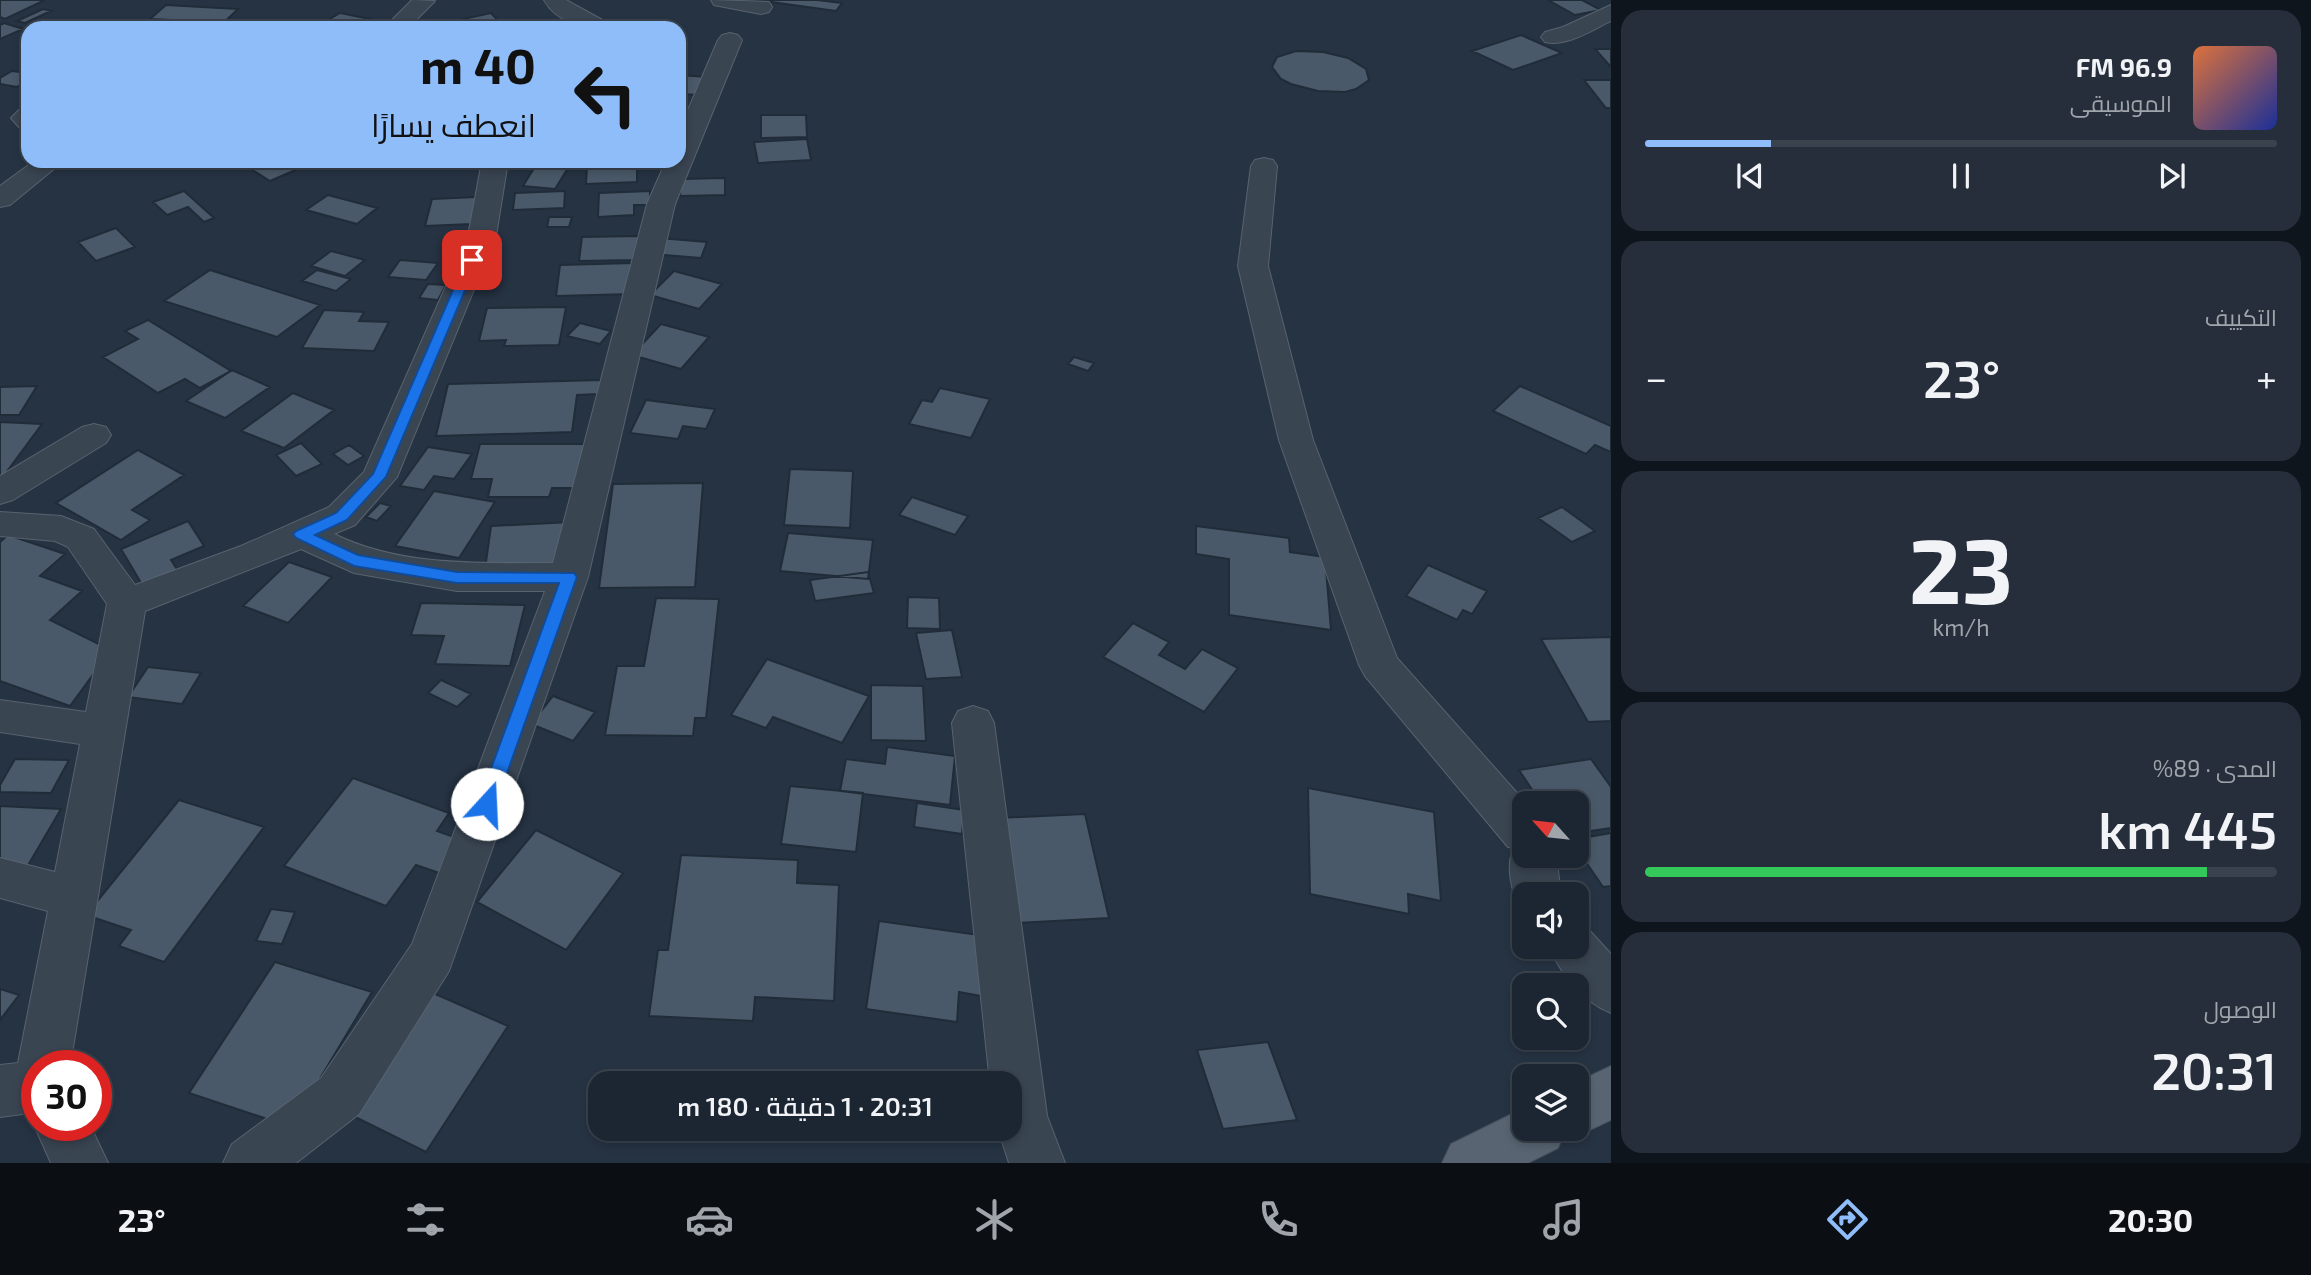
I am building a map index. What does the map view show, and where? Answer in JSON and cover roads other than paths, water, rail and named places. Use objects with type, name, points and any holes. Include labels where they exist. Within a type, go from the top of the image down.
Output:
[{"type":"main road","points":[[1589,1104],[1611,1093]]},
{"type":"main road","points":[[1470,1163],[1515,1141]]},
{"type":"street","points":[[415,0],[425,0]]},
{"type":"street","points":[[402,21],[425,0]]},
{"type":"street","points":[[555,0],[559,7],[586,21]]},
{"type":"street","points":[[722,0],[761,7]]},
{"type":"street","points":[[1553,37],[1571,32],[1611,12]]},
{"type":"street","points":[[686,145],[730,40]]},
{"type":"street","points":[[1264,166],[1253,266],[1296,440],[1379,664],[1512,819]]},
{"type":"street","points":[[0,200],[42,168]]},
{"type":"street","points":[[127,603],[342,516],[379,477],[482,236],[494,168]]},
{"type":"street","points":[[251,1163],[340,1096],[432,955],[569,577],[661,204],[676,168]]},
{"type":"street","points":[[0,492],[94,435]]},
{"type":"street","points":[[0,524],[61,529],[81,538],[127,603],[47,1050]]},
{"type":"street","points":[[301,534],[354,560],[457,577],[569,577]]},
{"type":"street","points":[[0,716],[105,731]]},
{"type":"street","points":[[974,723],[1020,1116],[1037,1163]]},
{"type":"street","points":[[0,878],[74,898]]},
{"type":"street","points":[[1584,959],[1611,990]]},
{"type":"street","points":[[0,1091],[21,1088]]},
{"type":"street","points":[[69,1141],[80,1163]]}]
